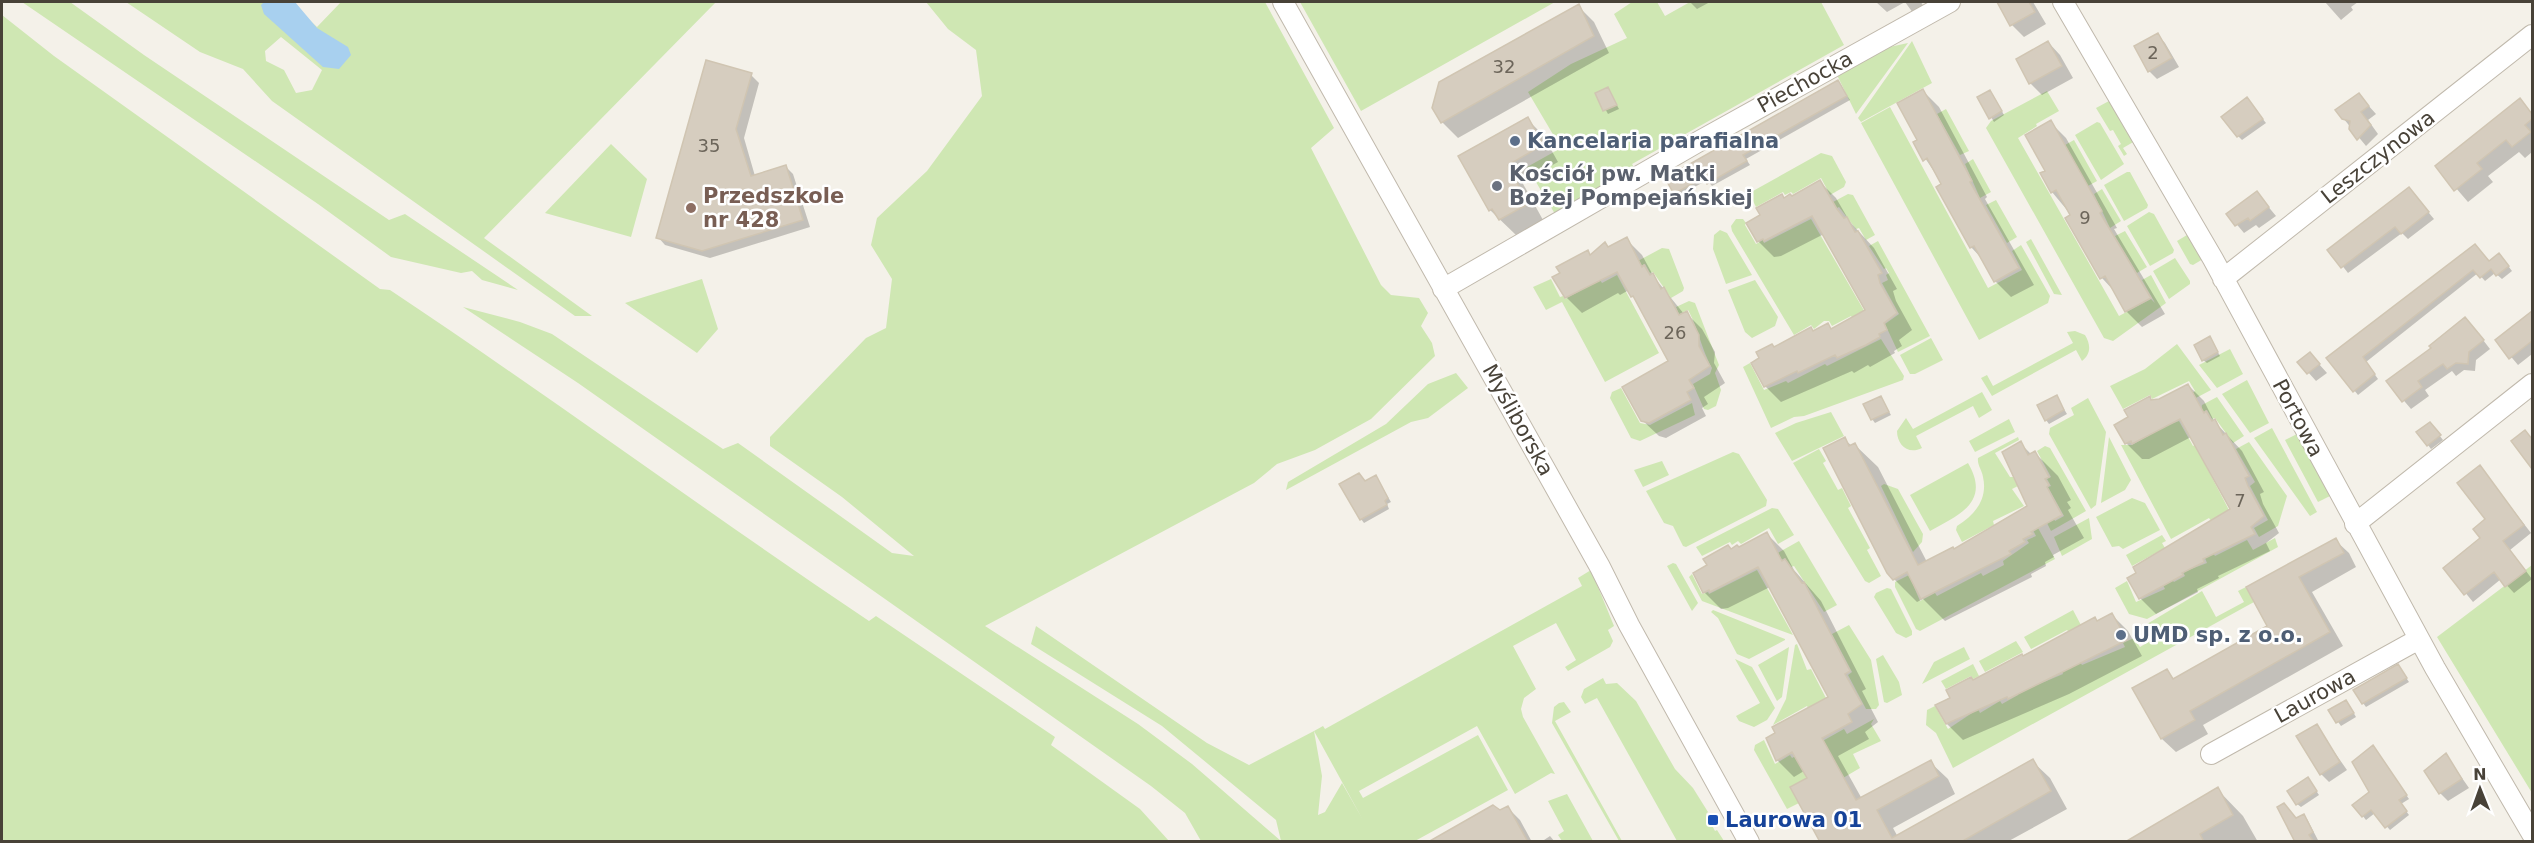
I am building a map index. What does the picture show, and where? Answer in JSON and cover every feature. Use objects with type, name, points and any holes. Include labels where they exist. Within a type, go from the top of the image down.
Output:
[{"type":"street","name":"Myśliborska","points":[[1283,2],[1600,567],[1629,625],[1749,842]]},
{"type":"street","name":"Piechocka","points":[[1443,289],[1696,143],[1950,2]]},
{"type":"street","name":"Portowa","points":[[2063,2],[2223,279],[2419,639],[2531,831]]},
{"type":"street","name":"Leszczynowa","points":[[2223,279],[2532,35]]},
{"type":"street","points":[[2355,524],[2532,384]]},
{"type":"street","name":"Laurowa","points":[[2211,754],[2419,639]]},
{"type":"green space","points":[[22,2],[70,2],[144,55],[389,220],[405,214],[518,290],[482,280],[472,271],[461,273],[391,257],[318,204]]},
{"type":"green space","points":[[126,2],[290,2],[317,27],[341,2],[716,2],[484,238],[592,316],[575,316],[272,101],[243,69],[200,52]],"holes":[[[281,37],[322,70],[312,90],[296,93],[284,70],[266,61],[265,51]]]},
{"type":"green space","points":[[926,2],[1265,2],[1334,128],[1311,148],[1381,285],[1391,295],[1419,298],[1428,313],[1421,326],[1432,343],[1435,356],[1371,419],[1315,450],[1277,464],[1254,483],[985,626],[1138,724],[1192,764],[1281,841],[1201,841],[1185,813],[1151,786],[578,383],[463,307],[520,322],[552,334],[723,449],[738,443],[892,553],[914,556],[842,497],[770,446],[770,437],[866,338],[886,328],[892,279],[871,245],[877,218],[927,171],[982,96],[976,50],[948,29]]},
{"type":"green space","points":[[1300,2],[1555,2],[1361,111]]},
{"type":"green space","points":[[1632,2],[1657,2],[1665,16],[1690,2],[1821,2],[1844,45],[1632,164],[1638,174],[1558,219],[1527,167],[1561,148],[1528,92],[1571,64],[1627,38],[1614,14]]},
{"type":"green space","points":[[2,15],[54,56],[380,289],[390,290],[869,621],[876,616],[1055,737],[1051,745],[1140,809],[1169,841],[2,841]]},
{"type":"green space","points":[[1912,41],[1932,83],[1861,122],[1858,118]]},
{"type":"green space","points":[[1908,43],[1856,114],[1837,75],[1880,49]]},
{"type":"green space","points":[[2047,91],[2059,111],[2018,138],[2119,316],[2151,299],[2155,303],[2142,280],[2151,275],[2166,303],[2113,341],[2104,338],[1986,128],[1991,121]]},
{"type":"green space","points":[[2109,101],[2113,102],[2135,141],[2123,148],[2127,154],[2124,156],[2118,146],[2121,144],[2113,130],[2110,131],[2096,108]]},
{"type":"green space","points":[[1890,107],[1988,288],[2022,270],[2012,251],[2021,245],[2050,296],[2048,303],[1979,340],[1861,123]]},
{"type":"green space","points":[[1946,109],[1969,151],[1960,155],[1937,114]]},
{"type":"green space","points":[[2097,122],[2100,123],[2124,164],[2101,180],[2075,135]]},
{"type":"green space","points":[[2074,140],[2097,181],[2088,186],[2065,145]]},
{"type":"green space","points":[[611,144],[647,179],[631,237],[545,213]]},
{"type":"green space","points":[[1821,153],[1832,156],[1846,182],[1844,187],[1830,195],[1821,178],[1793,194],[1791,192],[1785,195],[1783,192],[1756,207],[1752,199],[1753,191]]},
{"type":"green space","points":[[1973,159],[1991,192],[1980,198],[1965,164]]},
{"type":"green space","points":[[2130,172],[2148,205],[2147,208],[2124,221],[2104,185]]},
{"type":"green space","points":[[2102,189],[2121,221],[2110,228],[2094,194]]},
{"type":"green space","points":[[1848,194],[1853,195],[1875,235],[1866,240],[1859,228],[1856,229],[1839,207],[1833,210],[1833,202]]},
{"type":"green space","points":[[1996,200],[2017,237],[2007,243],[1986,205]]},
{"type":"green space","points":[[2149,212],[2154,214],[2174,250],[2173,253],[2150,266],[2127,226]]},
{"type":"green space","points":[[1736,219],[1743,219],[1756,244],[1763,240],[1764,243],[1811,219],[1866,314],[1854,320],[1851,316],[1832,326],[1829,321],[1824,321],[1814,329],[1811,325],[1794,335],[1732,231],[1731,226]]},
{"type":"green space","points":[[1720,230],[1727,233],[1752,275],[1726,284],[1713,249],[1714,235]]},
{"type":"green space","points":[[2125,231],[2147,267],[2137,273],[2115,236]]},
{"type":"green space","points":[[2187,235],[2203,259],[2193,265],[2190,264],[2177,241]]},
{"type":"green space","points":[[2031,239],[2062,295],[2054,294],[2026,242]]},
{"type":"green space","points":[[1878,241],[1930,336],[1898,352],[1885,324],[1899,314],[1882,283],[1888,280],[1886,275],[1889,273],[1869,246]]},
{"type":"green space","points":[[1662,248],[1669,249],[1684,288],[1671,298],[1653,272],[1650,273],[1645,264],[1638,267],[1636,262]]},
{"type":"green space","points":[[2175,258],[2190,284],[2169,299],[2153,271]]},
{"type":"green space","points":[[1617,275],[1659,353],[1605,382],[1562,302],[1546,310],[1533,287],[1551,279],[1560,297],[1563,296],[1565,299],[1600,280],[1602,283]]},
{"type":"green space","points":[[702,279],[718,329],[697,353],[625,303]]},
{"type":"green space","points":[[1755,280],[1778,317],[1775,326],[1752,338],[1745,332],[1728,290]]},
{"type":"green space","points":[[1689,301],[1695,303],[1719,365],[1715,373],[1721,390],[1716,406],[1708,410],[1704,409],[1693,384],[1710,374],[1712,368],[1688,310],[1679,314],[1676,307]]},
{"type":"green space","points":[[2075,331],[2085,335],[2089,346],[2082,361],[2076,350],[1992,396],[1981,378],[1987,375],[1993,386],[2073,343],[2067,332]]},
{"type":"green space","points":[[1931,338],[1943,360],[1915,374],[1910,374],[1900,355]]},
{"type":"green space","points":[[1881,339],[1904,376],[1903,380],[1804,416],[1794,417],[1771,428],[1743,367],[1750,363],[1764,390],[1786,381],[1788,383],[1825,364],[1827,366]]},
{"type":"green space","points":[[2177,344],[2211,390],[2194,399],[2191,394],[2195,391],[2189,381],[2152,399],[2150,395],[2123,409],[2110,386],[2145,369]]},
{"type":"green space","points":[[2230,349],[2243,374],[2217,388],[2199,365]]},
{"type":"green space","points":[[1456,373],[1468,388],[1428,418],[1411,422],[1286,490],[1288,482],[1386,424],[1428,384]]},
{"type":"green space","points":[[2247,380],[2269,423],[2250,433],[2222,394]]},
{"type":"green space","points":[[1621,388],[1640,423],[1650,425],[1692,403],[1695,415],[1640,441],[1631,438],[1610,398],[1612,392]]},
{"type":"green space","points":[[1982,392],[1992,410],[1979,418],[1973,406],[1916,436],[1922,448],[1917,450],[1904,447],[1899,441],[1897,431],[1906,418],[1913,429]]},
{"type":"green space","points":[[2217,397],[2244,436],[2233,443],[2207,410],[2201,413],[2202,405]]},
{"type":"green space","points":[[2088,398],[2106,432],[2096,505],[2091,509],[2049,434],[2050,428],[2074,415],[2071,408]]},
{"type":"green space","points":[[1831,412],[1844,436],[1792,461],[1775,433],[1796,423]]},
{"type":"green space","points":[[2009,419],[2015,432],[1975,452],[1969,441]]},
{"type":"green space","points":[[2179,421],[2193,446],[2195,445],[2230,512],[2212,522],[2209,518],[2171,539],[2121,445],[2132,445],[2148,436],[2147,433]]},
{"type":"green space","points":[[2272,428],[2317,512],[2310,516],[2254,438]]},
{"type":"green space","points":[[2297,434],[2330,496],[2318,502],[2285,440]]},
{"type":"green space","points":[[2018,437],[2019,440],[1995,453],[2018,486],[2012,489],[2024,506],[1993,521],[1994,525],[1962,542],[1956,530],[1957,526],[1979,506],[1984,492],[1978,458]]},
{"type":"green space","points":[[2109,437],[2131,480],[2125,490],[2101,503]]},
{"type":"green space","points":[[2249,442],[2287,496],[2278,526],[2259,537],[2254,528],[2268,520],[2250,486],[2255,482],[2236,449]]},
{"type":"green space","points":[[2045,446],[2050,448],[2086,511],[2051,531],[2046,521],[2053,517],[2055,521],[2064,516],[2048,487],[2051,486],[2047,479],[2051,477],[2037,451]]},
{"type":"green space","points":[[1819,449],[1826,461],[1823,463],[1838,490],[1842,488],[1851,506],[1848,508],[1870,548],[1867,550],[1881,576],[1869,583],[1865,581],[1793,463]]},
{"type":"green space","points":[[1733,452],[1739,454],[1767,500],[1766,506],[1686,547],[1683,546],[1673,526],[1664,523],[1646,491]]},
{"type":"green space","points":[[1662,461],[1669,475],[1643,487],[1634,470]]},
{"type":"green space","points":[[1968,463],[1974,476],[1976,488],[1974,497],[1961,513],[1930,531],[1910,495]]},
{"type":"green space","points":[[1884,484],[1898,489],[1923,534],[1922,542],[1913,552],[1881,486]]},
{"type":"green space","points":[[2132,498],[2145,503],[2160,530],[2123,549],[2119,546],[2112,547],[2096,517]]},
{"type":"green space","points":[[1772,508],[1778,509],[1794,535],[1778,544],[1769,528],[1741,544],[1738,541],[1732,545],[1730,542],[1702,556],[1696,547]]},
{"type":"green space","points":[[2089,518],[2092,539],[2062,556],[2054,537]]},
{"type":"green space","points":[[2038,528],[2055,559],[1920,631],[1916,629],[1895,587],[1895,582],[1909,575],[1920,601],[1935,593],[1937,596],[1981,573],[1983,576],[2004,565],[2003,561],[2029,543],[2027,540],[2036,536],[2033,530]]},
{"type":"green space","points":[[2162,535],[2166,541],[2162,543],[2165,548],[2132,566],[2126,555]]},
{"type":"green space","points":[[2275,538],[2278,547],[2147,619],[2129,614],[2115,588],[2127,581],[2136,602],[2165,589],[2163,585],[2185,576],[2183,572],[2207,563],[2205,558],[2213,553],[2215,556],[2247,540],[2253,550]]},
{"type":"green space","points":[[1799,541],[1837,605],[1824,612],[1794,566],[1791,567],[1785,558],[1779,561],[1776,554]]},
{"type":"green space","points":[[1676,564],[1698,603],[1692,611],[1667,566]]},
{"type":"green space","points":[[2532,565],[2532,793],[2437,637]]},
{"type":"green space","points":[[1591,570],[1614,626],[1608,630],[1613,641],[1610,647],[1568,671],[1565,667],[1576,660],[1556,623],[1513,646],[1536,689],[1524,698],[1521,709],[1523,717],[1555,774],[1551,773],[1515,794],[1477,726],[1359,791],[1363,798],[1478,735],[1508,790],[1415,841],[1281,841],[1276,820],[1162,726],[1031,644],[1036,626],[1207,743],[1249,765],[1323,726],[1325,729],[1582,586],[1578,578]],"holes":[[[1314,731],[1363,820],[1342,783],[1325,812],[1318,815],[1322,776]]]},
{"type":"green space","points":[[1757,570],[1793,635],[1702,601],[1689,577],[1692,574],[1702,594],[1708,592],[1709,594]]},
{"type":"green space","points":[[2246,587],[2254,602],[1953,768],[1936,733],[1926,725],[1927,710],[1935,706],[1948,729],[1978,709],[1980,713],[2000,701],[2002,704],[2018,695],[2017,692],[2063,674],[2062,671],[2080,662],[2082,665],[2125,647],[2123,643],[2134,638],[2140,647],[2150,641],[2142,627],[2202,591],[2216,617],[2244,602],[2238,591]]},
{"type":"green space","points":[[1887,588],[1891,589],[1912,631],[1912,635],[1906,638],[1896,633],[1874,597],[1876,593]]},
{"type":"green space","points":[[1713,610],[1785,640],[1749,659],[1737,654],[1718,618],[1711,612]]},
{"type":"green space","points":[[2073,610],[2082,627],[2070,633],[2067,630],[2031,649],[2024,637]]},
{"type":"green space","points":[[1849,625],[1871,660],[1879,705],[1876,709],[1866,709],[1848,675],[1852,672],[1832,634]]},
{"type":"green space","points":[[2016,641],[2023,652],[1985,672],[1979,661]]},
{"type":"green space","points":[[1797,644],[1807,670],[1811,669],[1827,700],[1809,710],[1807,706],[1773,725],[1786,699]]},
{"type":"green space","points":[[1789,647],[1782,697],[1777,701],[1758,665]]},
{"type":"green space","points":[[1964,647],[1970,659],[1922,684],[1934,662]]},
{"type":"green space","points":[[1883,655],[1899,682],[1902,695],[1887,703],[1884,702],[1876,659]]},
{"type":"green space","points":[[1735,659],[1752,667],[1775,708],[1767,720],[1754,727],[1739,721],[1736,716],[1760,703]]},
{"type":"green space","points":[[1973,664],[1979,676],[1973,679],[1971,676],[1946,689],[1941,681]]},
{"type":"green space","points":[[1603,678],[1606,684],[1617,683],[1636,701],[1675,769],[1693,788],[1708,812],[1706,814],[1715,831],[1717,830],[1724,841],[1677,841],[1597,698],[1585,704],[1581,697],[1584,689]]},
{"type":"green space","points":[[1564,702],[1571,712],[1555,721],[1622,841],[1619,841],[1552,723],[1554,707]]},
{"type":"green space","points":[[1874,719],[1871,724],[1881,741],[1853,754],[1860,768],[1843,778],[1835,762],[1791,787],[1799,803],[1787,809],[1754,750],[1755,745],[1764,740],[1775,764],[1790,755],[1792,758],[1844,729],[1847,734]]},
{"type":"green space","points":[[1567,794],[1593,841],[1562,841],[1558,835],[1564,831],[1548,801]]},
{"type":"water","points":[[264,2],[295,2],[317,28],[348,47],[351,55],[339,69],[323,67],[264,14],[261,5]]},
{"type":"building","points":[[1997,2],[2029,2],[2035,12],[2010,26]]},
{"type":"building","points":[[1579,4],[1594,36],[1441,123],[1432,108],[1439,82]]},
{"type":"building","points":[[2158,33],[2172,58],[2148,72],[2134,46]]},
{"type":"building","points":[[2048,41],[2062,66],[2029,84],[2016,59]]},
{"type":"building","points":[[706,60],[752,73],[736,129],[751,176],[786,165],[803,220],[702,251],[656,238]]},
{"type":"building","points":[[1838,80],[1847,96],[1743,155],[1747,161],[1707,184],[1704,177],[1674,194],[1665,178]]},
{"type":"building","points":[[1608,87],[1617,105],[1603,111],[1595,93]]},
{"type":"building","points":[[1923,89],[1972,181],[1970,182],[2019,268],[1994,282],[1974,246],[1970,248],[1936,187],[1941,184],[1927,158],[1923,161],[1913,142],[1917,140],[1897,103]]},
{"type":"building","points":[[1990,90],[2002,111],[1989,119],[1977,97]]},
{"type":"building","points":[[2359,93],[2369,106],[2361,112],[2371,125],[2357,140],[2349,129],[2350,121],[2342,119],[2335,110]]},
{"type":"building","points":[[2247,97],[2263,119],[2237,137],[2221,117]]},
{"type":"building","points":[[2520,98],[2532,114],[2532,119],[2525,125],[2531,132],[2512,147],[2506,140],[2477,163],[2482,169],[2454,191],[2435,166]]},
{"type":"building","name":"Kościół pw. Matki Bożej Pompejańskiej","points":[[1528,117],[1543,145],[1508,165],[1528,204],[1499,220],[1492,209],[1489,211],[1458,156]]},
{"type":"building","points":[[2051,120],[2102,211],[2100,213],[2151,298],[2125,312],[2105,276],[2100,279],[2065,218],[2070,215],[2056,190],[2051,193],[2040,173],[2045,171],[2025,135]]},
{"type":"building","points":[[1820,180],[1837,209],[1844,218],[1847,217],[1855,232],[1858,231],[1882,273],[1878,275],[1880,283],[1897,313],[1884,323],[1887,330],[1866,345],[1837,358],[1835,355],[1764,387],[1751,363],[1759,358],[1756,352],[1772,344],[1774,347],[1811,327],[1813,331],[1828,323],[1831,329],[1865,310],[1812,216],[1764,241],[1763,239],[1757,242],[1746,223],[1760,215],[1756,208],[1782,194],[1784,198],[1790,194],[1792,196]]},
{"type":"building","points":[[2409,187],[2429,212],[2401,234],[2395,227],[2341,268],[2327,250]]},
{"type":"building","points":[[2257,191],[2269,207],[2250,221],[2248,218],[2235,226],[2226,214]]},
{"type":"building","points":[[1627,237],[1642,267],[1644,265],[1650,275],[1653,273],[1661,289],[1664,287],[1679,315],[1687,311],[1699,335],[1699,346],[1710,366],[1689,380],[1694,388],[1687,392],[1691,400],[1649,423],[1641,421],[1622,387],[1668,361],[1633,296],[1631,297],[1617,272],[1565,298],[1552,277],[1560,273],[1556,267],[1588,250],[1590,255],[1605,242],[1608,247]]},
{"type":"building","points":[[2475,244],[2489,261],[2499,253],[2509,266],[2496,276],[2491,269],[2480,278],[2473,270],[2363,357],[2375,374],[2353,392],[2326,358]]},
{"type":"building","points":[[2532,311],[2532,341],[2509,359],[2495,340]]},
{"type":"building","points":[[2465,317],[2484,340],[2469,352],[2468,364],[2456,363],[2447,369],[2443,364],[2418,381],[2422,387],[2402,402],[2386,381],[2431,348],[2429,346]]},
{"type":"building","points":[[2210,336],[2218,352],[2202,361],[2194,345]]},
{"type":"building","points":[[2310,352],[2320,364],[2307,374],[2297,362]]},
{"type":"building","points":[[2188,384],[2204,413],[2206,411],[2212,421],[2215,419],[2223,435],[2226,433],[2249,476],[2245,478],[2248,486],[2264,516],[2251,527],[2255,534],[2203,559],[2204,562],[2139,599],[2127,578],[2136,573],[2133,567],[2230,509],[2180,419],[2132,444],[2131,441],[2125,444],[2114,425],[2128,417],[2124,410],[2150,396],[2151,400],[2159,399]]},
{"type":"building","points":[[2057,395],[2064,410],[2045,421],[2037,405]]},
{"type":"building","points":[[1881,396],[1889,412],[1871,420],[1863,404]]},
{"type":"building","points":[[2430,422],[2441,435],[2427,446],[2416,432]]},
{"type":"building","points":[[2525,430],[2532,439],[2532,469],[2511,441]]},
{"type":"building","points":[[1845,437],[1849,446],[1855,443],[1918,565],[1953,547],[1954,549],[2027,506],[2002,452],[2021,441],[2028,455],[2035,451],[2049,477],[2045,479],[2049,485],[2047,487],[2062,515],[2031,532],[2033,534],[2023,539],[2025,542],[2009,551],[2011,554],[1921,599],[1907,572],[1893,580],[1887,573],[1823,448]]},
{"type":"building","points":[[2480,465],[2524,525],[2503,541],[2526,571],[2505,587],[2494,572],[2464,595],[2443,568],[2480,538],[2473,529],[2485,519],[2457,483]]},
{"type":"building","points":[[1359,473],[1365,481],[1376,475],[1388,498],[1385,501],[1387,505],[1360,520],[1339,484]]},
{"type":"building","points":[[1767,532],[1782,561],[1785,559],[1802,583],[1804,582],[1850,671],[1845,674],[1862,704],[1848,714],[1852,722],[1822,738],[1856,800],[1931,760],[1939,776],[1877,810],[1892,838],[2033,759],[2051,791],[1961,842],[1820,842],[1790,787],[1807,778],[1792,752],[1776,761],[1766,738],[1775,733],[1772,727],[1828,697],[1758,567],[1710,592],[1709,590],[1703,593],[1693,573],[1707,565],[1703,559],[1728,545],[1731,549],[1737,545],[1739,547]]},
{"type":"building","points":[[2336,538],[2344,553],[2299,577],[2330,632],[2190,711],[2195,720],[2161,739],[2132,688],[2167,669],[2173,679],[2267,626],[2246,587]]},
{"type":"building","points":[[2112,613],[2127,640],[2008,699],[2007,697],[1946,724],[1935,705],[1950,698],[1946,690],[1971,677],[1973,680],[2022,654],[2023,656],[2095,617],[2097,621]]},
{"type":"building","points":[[2398,664],[2407,678],[2362,704],[2353,690]]},
{"type":"building","points":[[2346,700],[2354,713],[2336,723],[2328,710]]},
{"type":"building","points":[[2317,724],[2340,762],[2320,775],[2296,736]]},
{"type":"building","points":[[2373,745],[2407,795],[2399,800],[2407,811],[2385,828],[2371,810],[2362,817],[2352,805],[2369,792],[2352,762]]},
{"type":"building","points":[[2446,753],[2462,779],[2439,794],[2424,771]]},
{"type":"building","points":[[2308,777],[2317,791],[2296,805],[2287,791]]},
{"type":"building","points":[[2218,787],[2233,815],[2200,834],[2204,842],[2125,842]]},
{"type":"building","points":[[2284,803],[2296,818],[2304,814],[2313,832],[2309,835],[2314,842],[2295,842],[2277,807]]},
{"type":"building","points":[[1493,805],[1500,810],[1508,806],[1528,842],[1428,842]]},
{"type":"place","name":"Kancelaria parafialna","points":[[1515,141]]},
{"type":"place","name":"Kościół pw. Matki Bożej Pompejańskiej","points":[[1497,186]]},
{"type":"place","name":"Przedszkole nr 428","points":[[691,208]]},
{"type":"place","name":"UMD sp. z o.o.","points":[[2121,635]]},
{"type":"place","name":"Laurowa 01","points":[[1713,820]]}]
